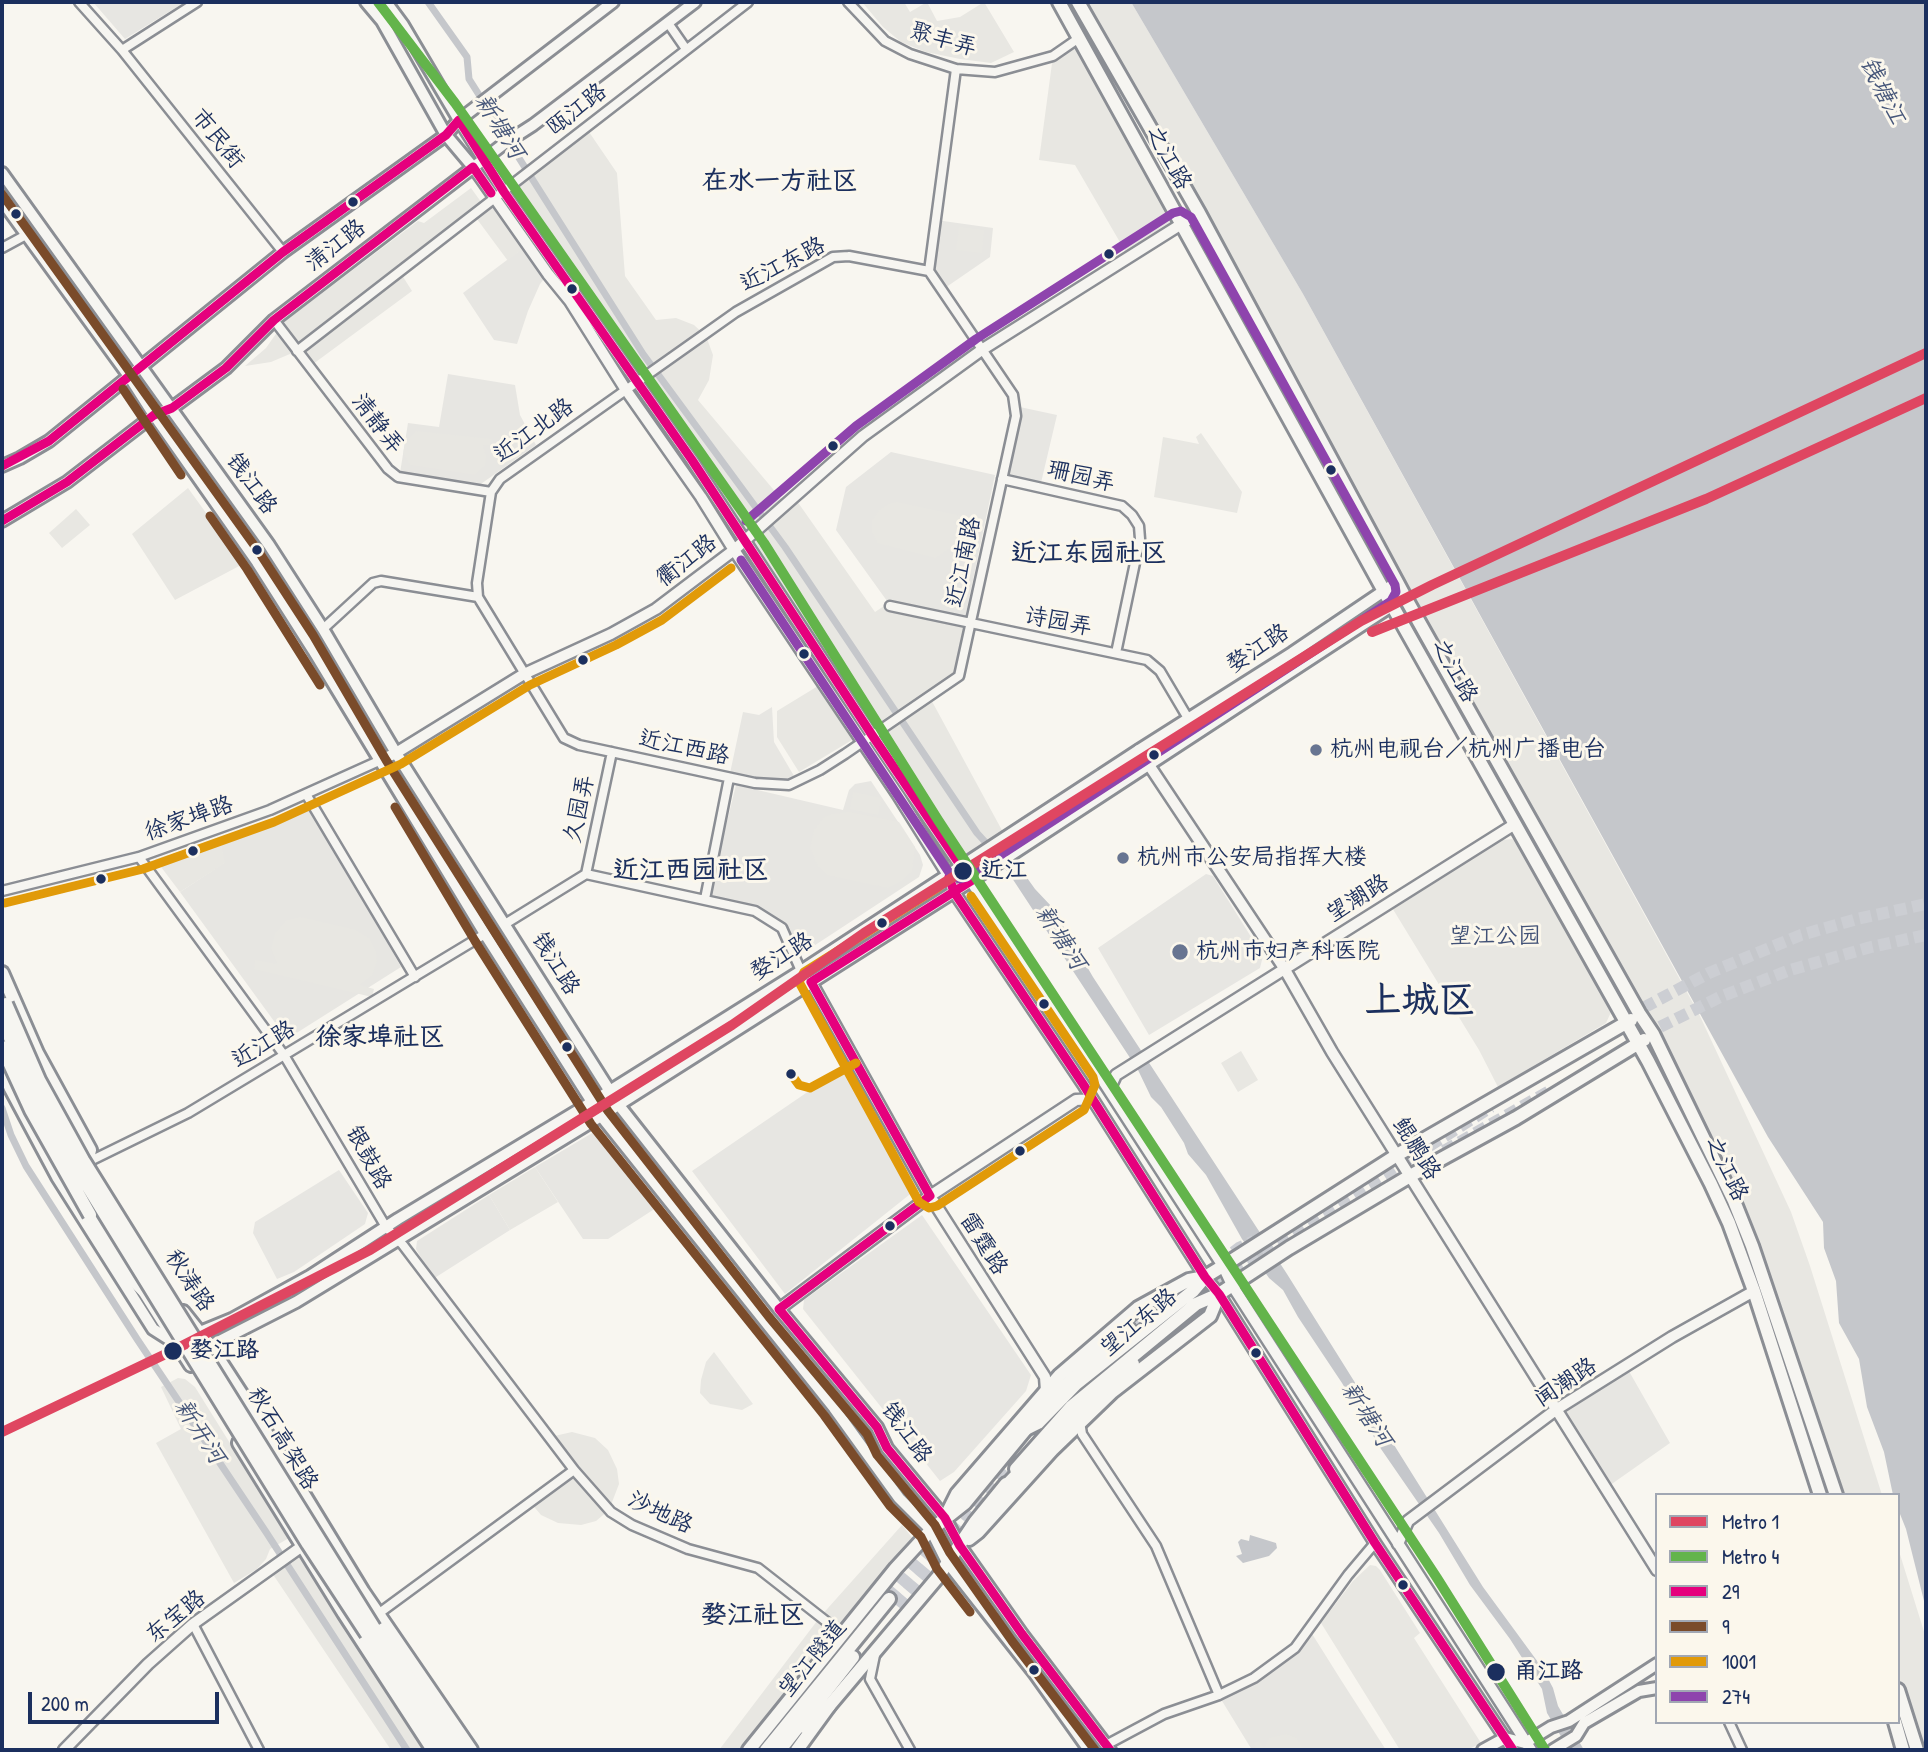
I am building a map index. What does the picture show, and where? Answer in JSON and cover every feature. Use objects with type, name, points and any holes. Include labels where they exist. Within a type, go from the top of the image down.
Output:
[{"type":"main road","points":[[366,2],[382,21],[446,135],[472,167]]},
{"type":"main road","points":[[386,2],[459,120]]},
{"type":"main road","name":"清江路","points":[[2,466],[49,441],[283,252],[446,135],[459,120],[613,2]]},
{"type":"main road","name":"清江路","points":[[2,521],[67,482],[154,415],[172,408],[226,368],[274,320],[472,167],[533,125],[695,2]]},
{"type":"main road","name":"之江路","points":[[1059,2],[1384,592],[1638,1043],[1711,1184],[1730,1223],[1754,1291],[1819,1493]]},
{"type":"main road","name":"之江路","points":[[1078,2],[1199,213],[1405,597],[1653,1034],[1734,1201],[1835,1493]]},
{"type":"main road","name":"钱江路","points":[[2,173],[269,545],[323,629],[396,754],[618,1104],[779,1309],[877,1427],[887,1448],[945,1518],[960,1546],[1022,1634],[1108,1748]]},
{"type":"main road","name":"钱江路","points":[[2,201],[129,376],[257,562],[485,934],[601,1116],[834,1408],[898,1498],[931,1530],[947,1562],[1035,1674],[1089,1750]]},
{"type":"main road","name":"婺江路","points":[[175,1343],[232,1318],[310,1276],[592,1102],[801,971],[1397,582]]},
{"type":"main road","name":"婺江路","points":[[187,1357],[296,1302],[601,1116],[954,892],[1405,597]]},
{"type":"main road","points":[[2,973],[45,1068],[90,1150],[88,1163]]},
{"type":"main road","name":"秋石高架路","points":[[2,994],[39,1080],[89,1171],[374,1628],[459,1750]]},
{"type":"main road","name":"秋涛路","points":[[2,1002],[4,1021],[60,1122],[260,1423],[378,1614],[471,1750]]},
{"type":"main road","points":[[945,1518],[957,1494],[1060,1375],[1138,1308],[1241,1256],[1397,1155],[1639,1013]]},
{"type":"main road","name":"秋石高架路","points":[[4,1021],[40,1105],[93,1196],[308,1544],[445,1750]]},
{"type":"main road","name":"望江东路","points":[[797,1750],[852,1679],[938,1577],[975,1522],[1020,1464],[1071,1407],[1196,1304],[1219,1294],[1288,1249],[1410,1176],[1516,1118],[1653,1034]]},
{"type":"main road","name":"秋涛路","points":[[2,1038],[25,1088],[71,1170],[175,1343],[187,1357],[301,1546],[433,1750]]},
{"type":"main road","points":[[2,1047],[31,1110],[90,1215],[130,1277],[144,1291]]},
{"type":"main road","points":[[2,1070],[57,1177],[153,1329],[175,1343]]},
{"type":"main road","name":"望江东路","points":[[749,1750],[841,1633],[931,1530],[965,1503],[1027,1429],[1038,1423],[1076,1384],[1193,1291],[1205,1276]]},
{"type":"main road","points":[[960,1546],[978,1532],[1137,1370],[1210,1317],[1219,1294]]},
{"type":"main road","points":[[1027,1429],[1036,1414],[1060,1390],[1129,1329]]},
{"type":"main road","points":[[1001,1491],[1078,1412],[1133,1364]]},
{"type":"main road","name":"望江隧道","points":[[776,1748],[893,1602]]},
{"type":"main road","points":[[1483,1750],[1506,1738],[1528,1746],[1551,1727],[1569,1721],[1655,1665]]},
{"type":"main road","points":[[1553,1750],[1576,1736],[1584,1723],[1639,1691],[1655,1688]]},
{"type":"main road","points":[[1900,1696],[1917,1750]]},
{"type":"main road","points":[[776,1748],[830,1706]]},
{"type":"main road","points":[[1896,1724],[1903,1750]]},
{"type":"street","name":"市民街","points":[[79,2],[122,50],[283,252]]},
{"type":"street","points":[[122,50],[197,2]]},
{"type":"street","name":"瓯江路","points":[[297,351],[748,2]]},
{"type":"street","name":"聚丰弄","points":[[848,2],[885,41],[911,54],[956,69],[995,72],[1053,56],[1079,38]]},
{"type":"street","points":[[668,23],[686,49]]},
{"type":"street","points":[[956,69],[929,271],[983,349]]},
{"type":"street","points":[[459,120],[505,192],[691,460],[1109,1090],[1528,1746]]},
{"type":"street","points":[[472,167],[570,301],[626,390],[695,487],[948,875],[954,892],[1219,1294],[1375,1543],[1513,1750]]},
{"type":"street","name":"衢江路","points":[[381,761],[524,674],[611,634],[656,609],[734,550],[863,436],[983,349],[1199,213]]},
{"type":"street","points":[[2,248],[26,235]]},
{"type":"street","name":"近江东路","points":[[626,390],[736,312],[834,257],[849,256],[929,271]]},
{"type":"street","name":"清静弄","points":[[274,320],[379,460],[398,477],[491,492]]},
{"type":"street","name":"近江南路","points":[[862,742],[959,676],[1016,416],[1013,395],[983,349]]},
{"type":"street","name":"近江北路","points":[[478,597],[477,583],[491,492],[500,479],[626,390]]},
{"type":"street","name":"珊园弄","points":[[1002,479],[1122,506],[1132,515],[1139,526],[1140,539],[1116,653]]},
{"type":"street","points":[[323,629],[373,583],[478,597],[524,674]]},
{"type":"street","name":"诗园弄","points":[[890,606],[1147,660],[1160,671],[1189,720]]},
{"type":"street","name":"近江西路","points":[[524,674],[564,738],[579,745],[729,778],[789,785],[820,770],[862,742]]},
{"type":"street","name":"鲲鹏路","points":[[1139,750],[1284,968],[1314,1023],[1655,1567]]},
{"type":"street","name":"久园弄","points":[[586,874],[612,752]]},
{"type":"street","name":"徐家埠路","points":[[2,891],[139,857],[270,810],[381,761]]},
{"type":"street","points":[[705,899],[729,778]]},
{"type":"street","points":[[306,794],[415,977]]},
{"type":"street","name":"望潮路","points":[[1119,1073],[1515,824]]},
{"type":"street","name":"银鼓路","points":[[139,857],[284,1055],[386,1227],[399,1240],[574,1469]]},
{"type":"street","points":[[505,924],[586,874],[755,911],[782,928],[801,971]]},
{"type":"street","name":"近江路","points":[[57,1177],[188,1114],[485,934]]},
{"type":"street","name":"雷霆路","points":[[811,982],[930,1196],[1045,1377],[1046,1391]]},
{"type":"street","points":[[1098,1074],[1119,1073]]},
{"type":"street","points":[[1109,1090],[1119,1073]]},
{"type":"street","points":[[779,1309],[930,1196],[1076,1100],[1083,1084]]},
{"type":"street","points":[[1076,1100],[1092,1100]]},
{"type":"street","name":"闻潮路","points":[[1398,1544],[1408,1521],[1557,1409],[1672,1337],[1754,1291]]},
{"type":"street","points":[[1045,1377],[1060,1375]]},
{"type":"street","points":[[1077,1429],[1156,1546],[1219,1696]]},
{"type":"street","points":[[378,1614],[574,1469]]},
{"type":"street","name":"沙地路","points":[[574,1469],[611,1512],[632,1525],[688,1549],[758,1568],[841,1633]]},
{"type":"street","points":[[1382,1520],[1408,1521]]},
{"type":"street","name":"东宝路","points":[[64,1750],[148,1664],[193,1624],[326,1530]]},
{"type":"street","points":[[1108,1748],[1164,1714],[1219,1696],[1254,1678],[1295,1647],[1375,1543]]},
{"type":"street","points":[[193,1624],[259,1750]]},
{"type":"street","points":[[875,1652],[870,1679],[910,1750]]},
{"type":"street","points":[[852,1679],[870,1679]]},
{"type":"street","points":[[1731,1724],[1742,1750]]},
{"type":"shaded area","points":[[93,2],[185,2],[125,39]]},
{"type":"shaded area","points":[[936,220],[993,228],[990,257],[942,290],[929,271]]},
{"type":"shaded area","points":[[527,245],[548,274],[540,284],[528,311],[517,344],[494,340],[463,293]]},
{"type":"shaded area","points":[[448,374],[515,385],[520,415],[536,445],[478,486],[400,473],[408,423],[439,427]]},
{"type":"shaded area","points":[[1015,406],[1057,415],[1040,487],[1002,479]]},
{"type":"shaded area","points":[[891,452],[995,475],[965,618],[887,601],[836,530],[846,487]]},
{"type":"shaded area","points":[[772,707],[774,742],[797,781],[789,785],[729,778],[743,712],[759,715]]},
{"type":"shaded area","points":[[871,781],[920,855],[923,865],[919,877],[803,953],[785,924],[757,906],[709,895],[736,785],[843,810],[849,790],[855,784]]},
{"type":"shaded area","points":[[311,807],[401,967],[287,1039],[180,892],[224,863],[220,840]]},
{"type":"shaded area","name":"杭州市妇产科医院","points":[[1206,874],[1213,876],[1263,956],[1260,968],[1149,1035],[1098,948]]},
{"type":"shaded area","points":[[847,1065],[914,1191],[785,1294],[692,1171]]},
{"type":"shaded area","points":[[594,1132],[656,1208],[608,1239],[583,1239],[535,1167]]},
{"type":"shaded area","points":[[339,1170],[368,1213],[365,1224],[294,1272],[277,1279],[253,1233],[255,1222]]},
{"type":"shaded area","points":[[489,1195],[510,1230],[433,1279],[416,1249],[417,1241]]},
{"type":"shaded area","points":[[922,1215],[1031,1375],[1026,1391],[954,1472],[940,1481],[803,1309],[804,1300]]},
{"type":"shaded area","points":[[1626,1366],[1670,1443],[1606,1488],[1557,1409]]},
{"type":"shaded area","points":[[1309,1629],[1386,1750],[1252,1750],[1219,1696],[1254,1678],[1295,1648]]},
{"type":"green space","points":[[862,2],[904,2],[910,12],[927,2],[937,21],[960,17],[984,2],[1014,52],[991,63],[926,52],[901,42],[883,27]]},
{"type":"green space","points":[[1082,2],[1131,2],[1303,294],[1699,1014],[1791,1212],[1881,1493],[1838,1493],[1742,1203],[1717,1149],[1659,1038],[1397,582]]},
{"type":"green space","points":[[1079,38],[1180,223],[1128,256],[1075,165],[1039,160],[1053,56]]},
{"type":"green space","points":[[587,129],[617,173],[625,276],[656,320],[676,318],[694,325],[706,336],[713,355],[709,380],[698,400],[783,501],[792,494],[875,612],[893,600],[973,617],[962,669],[928,694],[1004,834],[963,860],[747,534],[745,535],[509,192]]},
{"type":"green space","points":[[471,188],[484,206],[495,198],[527,245],[508,261],[474,215],[400,272],[412,291],[309,367],[297,351],[271,362],[245,366],[266,348],[285,321],[418,221],[424,223]]},
{"type":"green space","points":[[959,227],[984,230],[982,253],[956,250]]},
{"type":"green space","points":[[416,431],[492,439],[491,445],[483,445],[485,466],[475,475],[410,465],[403,454],[405,442]]},
{"type":"green space","points":[[1201,433],[1242,492],[1237,513],[1154,497],[1163,437],[1199,444],[1196,437]]},
{"type":"green space","points":[[188,488],[243,564],[175,600],[132,534]]},
{"type":"green space","points":[[897,502],[980,520],[978,525],[953,521],[958,535],[953,546],[936,558],[877,543],[872,532],[872,520],[879,510]]},
{"type":"green space","points":[[76,509],[90,525],[62,548],[49,533]]},
{"type":"green space","points":[[818,686],[852,740],[799,772],[777,737],[777,711]]},
{"type":"green space","points":[[853,792],[882,798],[878,815],[850,809]]},
{"type":"green space","points":[[849,812],[899,822],[915,847],[912,872],[902,881],[888,888],[827,875],[818,867],[810,848],[814,830],[823,818]]},
{"type":"green space","name":"望江公园","points":[[1512,839],[1521,844],[1564,912],[1612,1010],[1606,1023],[1498,1087],[1479,1050],[1391,906],[1502,840]]},
{"type":"green space","points":[[220,840],[225,863],[180,892],[155,859]]},
{"type":"green space","points":[[301,917],[356,930],[369,938],[377,961],[372,976],[360,985],[374,989],[372,997],[254,969],[255,960],[277,964],[271,949],[275,933],[285,921]]},
{"type":"green space","points":[[1241,1051],[1258,1080],[1238,1092],[1221,1063]]},
{"type":"green space","points":[[535,1167],[558,1202],[510,1230],[489,1195]]},
{"type":"green space","points":[[714,1352],[753,1404],[742,1410],[710,1404],[700,1393],[706,1362]]},
{"type":"green space","points":[[178,1378],[185,1379],[195,1387],[289,1538],[270,1549],[257,1569],[234,1583],[156,1443],[181,1429],[161,1387]]},
{"type":"green space","points":[[572,1432],[595,1438],[608,1450],[617,1469],[619,1484],[609,1510],[596,1521],[581,1525],[558,1523],[541,1515],[530,1502],[574,1470],[550,1437]]},
{"type":"green space","points":[[902,1525],[914,1540],[837,1631],[744,1750],[719,1750],[820,1617]]},
{"type":"green space","points":[[297,1549],[433,1750],[391,1750],[270,1570]]},
{"type":"green space","points":[[1900,1554],[1926,1638],[1926,1750],[1920,1750],[1900,1687]]},
{"type":"green space","points":[[1370,1565],[1380,1570],[1420,1633],[1414,1638],[1481,1743],[1467,1750],[1400,1750],[1321,1623],[1353,1581]]},
{"type":"green space","points":[[1287,1734],[1297,1738],[1304,1750],[1257,1750],[1253,1744],[1259,1740],[1264,1747],[1269,1738]]},
{"type":"water","name":"钱塘江","points":[[1131,2],[1926,2],[1926,1609],[1900,1514],[1900,1493],[1893,1493],[1884,1452],[1867,1407],[1859,1359],[1839,1323],[1836,1281],[1824,1248],[1823,1222],[1768,1137],[1303,294]]},
{"type":"water","points":[[1020,868],[1052,907],[1093,977],[1287,1274],[1483,1587],[1543,1669],[1553,1688],[1558,1706],[1584,1750],[1569,1750],[1547,1713],[1542,1689],[1510,1639],[1470,1585],[1439,1533],[1381,1449],[1283,1290],[1269,1278],[1242,1239],[1206,1175],[1188,1154],[1161,1107],[1151,1097],[1138,1070],[1010,875]]},
{"type":"water","points":[[1250,1535],[1276,1543],[1277,1548],[1269,1556],[1243,1563],[1236,1556],[1242,1554],[1238,1542],[1241,1539],[1249,1541]]},
{"type":"waterway","name":"新塘河","points":[[428,2],[467,57],[469,79],[643,354],[785,547],[977,833],[1018,878]]},
{"type":"waterway","name":"新开河","points":[[2,1108],[26,1166],[407,1750]]},
{"type":"tunnel","points":[[1628,1016],[1709,973],[1801,935],[1926,904]]},
{"type":"tunnel","points":[[1644,1035],[1720,997],[1790,970],[1926,935]]},
{"type":"tunnel","points":[[1444,1151],[1553,1089]]},
{"type":"tunnel","points":[[1201,1290],[1491,1107]]},
{"type":"tunnel","points":[[1219,1263],[1254,1241]]},
{"type":"tunnel","points":[[1129,1329],[1190,1284]]},
{"type":"tunnel","points":[[1133,1364],[1218,1301]]},
{"type":"tunnel","points":[[896,1605],[1020,1457]]},
{"type":"tunnel","points":[[889,1599],[970,1503]]},
{"type":"metro line","name":"4","points":[[378,2],[455,103],[764,543],[938,820],[1437,1578],[1545,1750]]},
{"type":"metro line","name":"1","points":[[2,1432],[172,1351],[370,1250],[732,1025],[864,933],[1361,621],[1926,353]]},
{"type":"metro line","name":"1","points":[[1372,632],[1706,499],[1926,398]]},
{"type":"transit line","name":"29","points":[[2,466],[49,441],[283,252],[446,135],[459,120],[504,192],[692,460],[971,881],[811,982],[930,1196],[779,1309],[877,1427],[887,1448],[945,1518],[960,1546],[1022,1634],[1110,1750]]},
{"type":"transit line","name":"29","points":[[2,521],[67,482],[154,415],[172,408],[226,368],[274,320],[473,167],[491,193]]},
{"type":"transit line","name":"9","points":[[2,194],[259,552],[313,635],[386,760],[608,1111],[769,1317],[867,1434],[877,1455],[935,1525],[950,1553],[1012,1641],[1095,1750]]},
{"type":"transit line","name":"274","points":[[741,560],[950,874],[960,879],[967,877],[1391,601],[1396,592],[1395,585],[1191,217],[1181,211],[1173,213],[976,339],[856,426],[746,521]]},
{"type":"transit line","name":"9","points":[[123,389],[181,475]]},
{"type":"transit line","name":"9","points":[[210,516],[320,685]]},
{"type":"transit line","name":"1001","points":[[5,903],[143,869],[274,822],[401,764],[530,685],[616,645],[662,620],[731,568]]},
{"type":"transit line","name":"9","points":[[395,807],[475,941],[591,1124],[824,1415],[890,1506],[921,1537],[937,1569],[970,1612]]},
{"type":"transit line","name":"29","points":[[949,877],[954,892],[1083,1084],[1375,1543],[1513,1750]]},
{"type":"transit line","name":"1001","points":[[939,887],[804,972],[799,982],[919,1202],[929,1208],[937,1206],[1084,1110],[1095,1085],[1093,1077],[971,896]]},
{"type":"transit line","name":"1001","points":[[791,1074],[799,1085],[810,1088],[856,1063]]},
{"type":"place","name":"杭州电视台／杭州广播电台","points":[[1316,750]]},
{"type":"place","name":"杭州市公安局指挥大楼","points":[[1123,858]]},
{"type":"place","name":"近江","points":[[963,871]]},
{"type":"place","name":"杭州市妇产科医院","points":[[1180,952]]},
{"type":"place","name":"婺江路","points":[[173,1351]]},
{"type":"place","name":"甬江路","points":[[1496,1672]]},
{"type":"district","name":"在水一方社区","points":[[780,182]]},
{"type":"district","name":"近江东园社区","points":[[1089,554]]},
{"type":"district","name":"近江西园社区","points":[[691,871]]},
{"type":"district","name":"上城区","points":[[1420,1002]]},
{"type":"district","name":"徐家埠社区","points":[[380,1038]]},
{"type":"district","name":"婺江社区","points":[[753,1616]]}]
